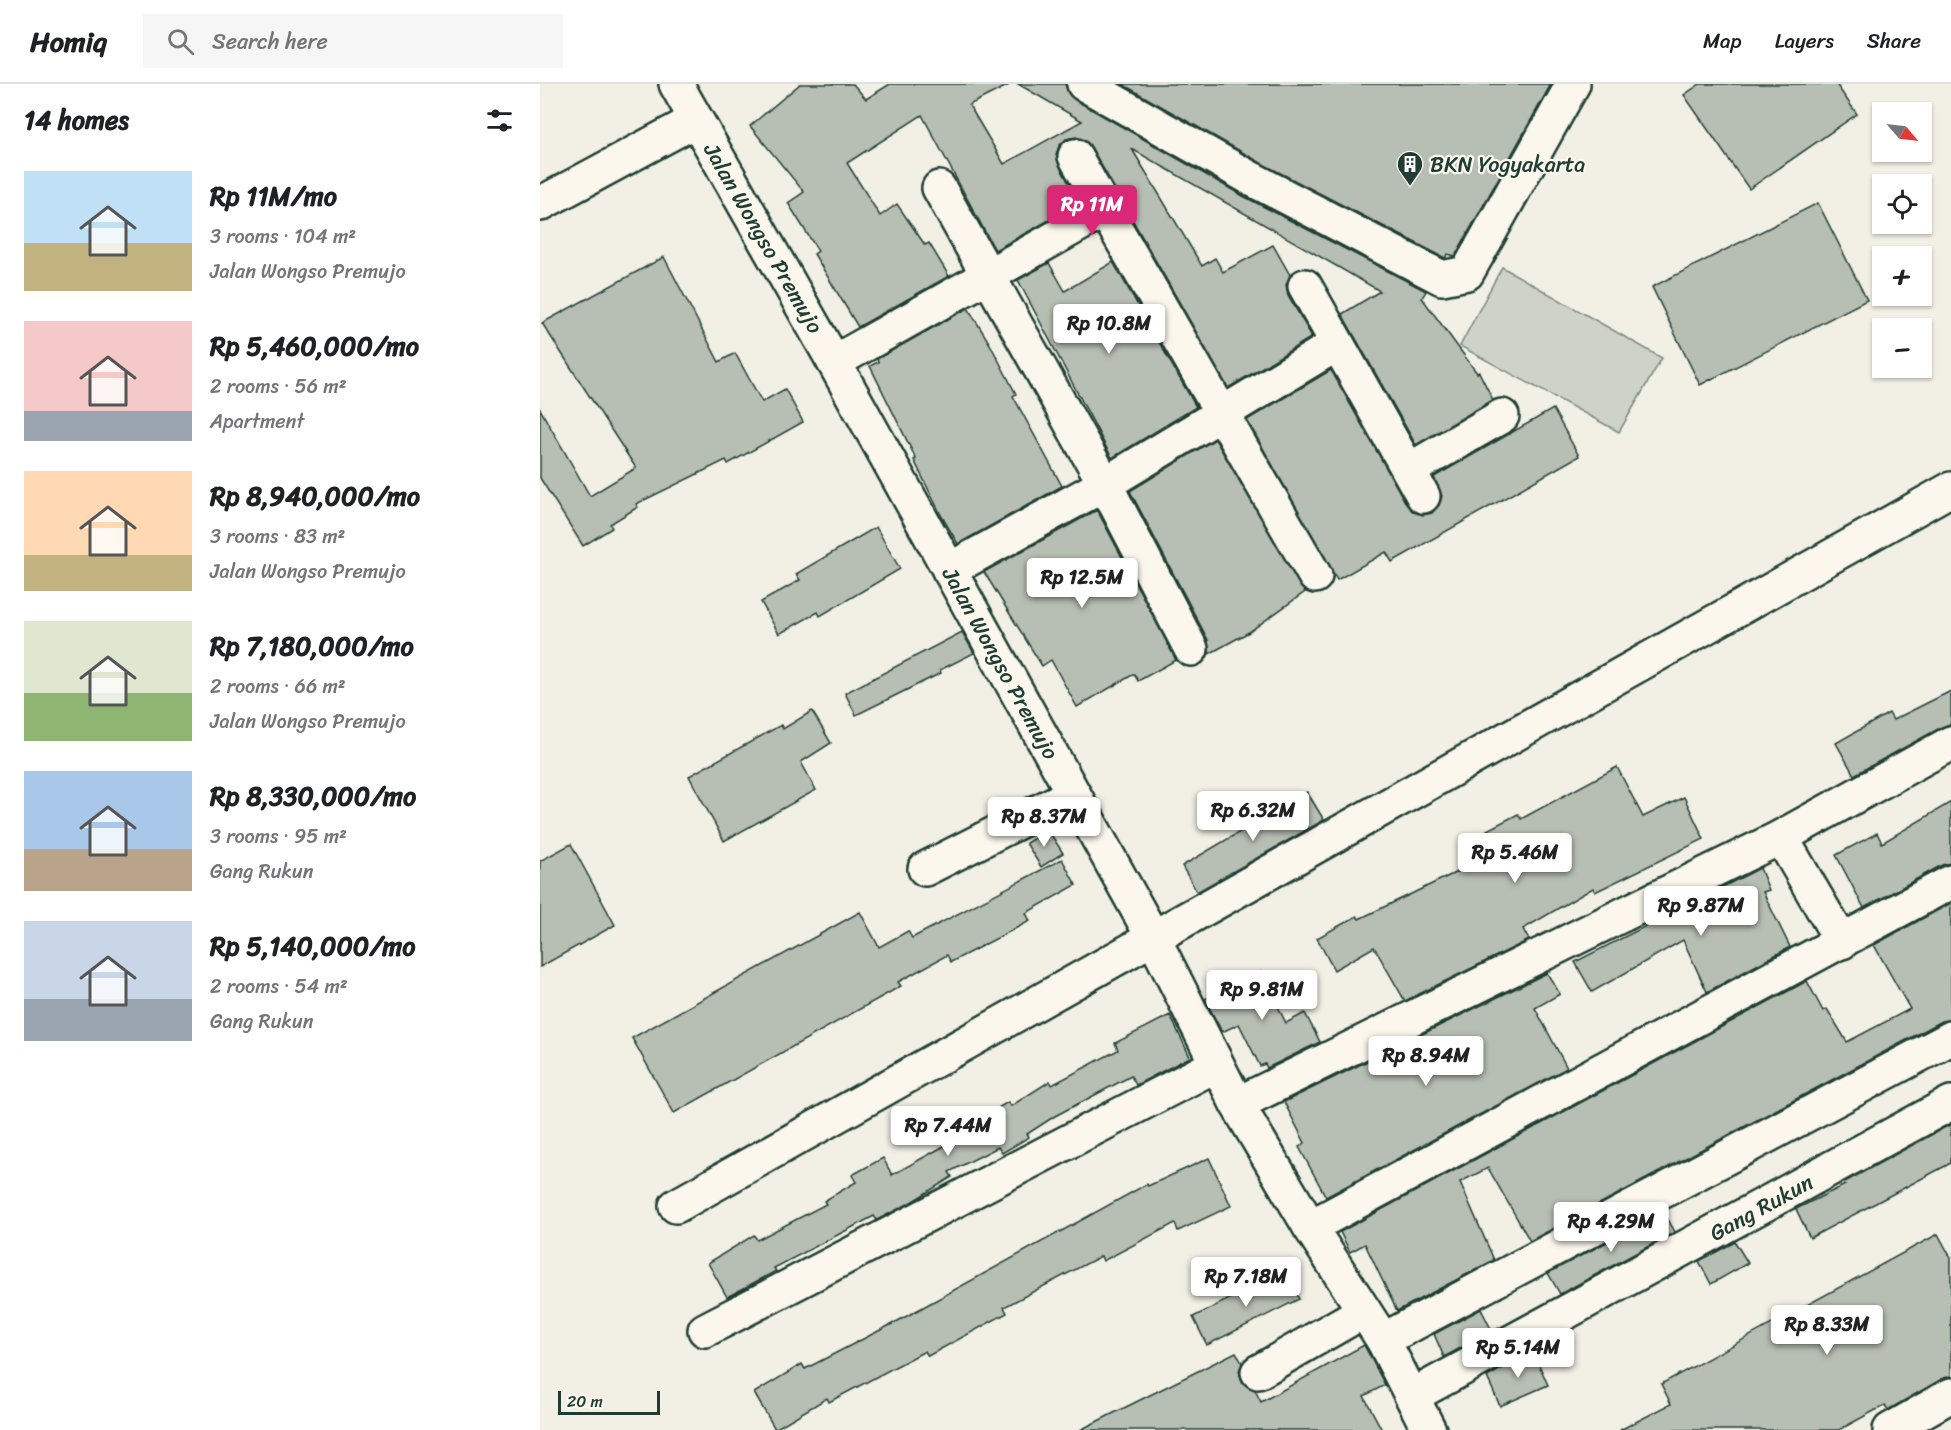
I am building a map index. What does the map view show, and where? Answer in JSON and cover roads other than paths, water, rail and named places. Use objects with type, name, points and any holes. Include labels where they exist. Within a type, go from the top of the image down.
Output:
[{"type":"street","name":"Jalan Wongso Premujo","points":[[676,84],[834,362],[1154,939],[1237,1104],[1310,1227],[1383,1340],[1429,1430]]},
{"type":"street","points":[[1084,84],[1252,178],[1442,278],[1467,273],[1573,84]]},
{"type":"street","points":[[540,204],[696,120]]},
{"type":"street","points":[[1075,156],[1315,576]]},
{"type":"street","points":[[939,188],[1105,484],[1191,649]]},
{"type":"street","points":[[834,362],[1105,210]]},
{"type":"street","points":[[1305,286],[1416,483],[1502,416]]},
{"type":"street","points":[[949,570],[1105,484],[1337,344]]},
{"type":"street","points":[[676,1206],[1951,489]]},
{"type":"street","points":[[1237,1104],[1781,837],[1951,743]]},
{"type":"street","points":[[926,869],[1073,794]]},
{"type":"street","points":[[1781,837],[1842,942]]},
{"type":"street","points":[[1310,1227],[1951,882]]},
{"type":"street","points":[[1383,1340],[1951,1038]]},
{"type":"street","points":[[705,1330],[1216,1065]]},
{"type":"street","name":"Gang Rukun","points":[[1412,1396],[1951,1103]]},
{"type":"street","points":[[1258,1372],[1364,1311]]},
{"type":"street","points":[[1890,1430],[1951,1395]]},
{"type":"place","name":"BKN Yogyakarta","points":[[1410,187]]}]
